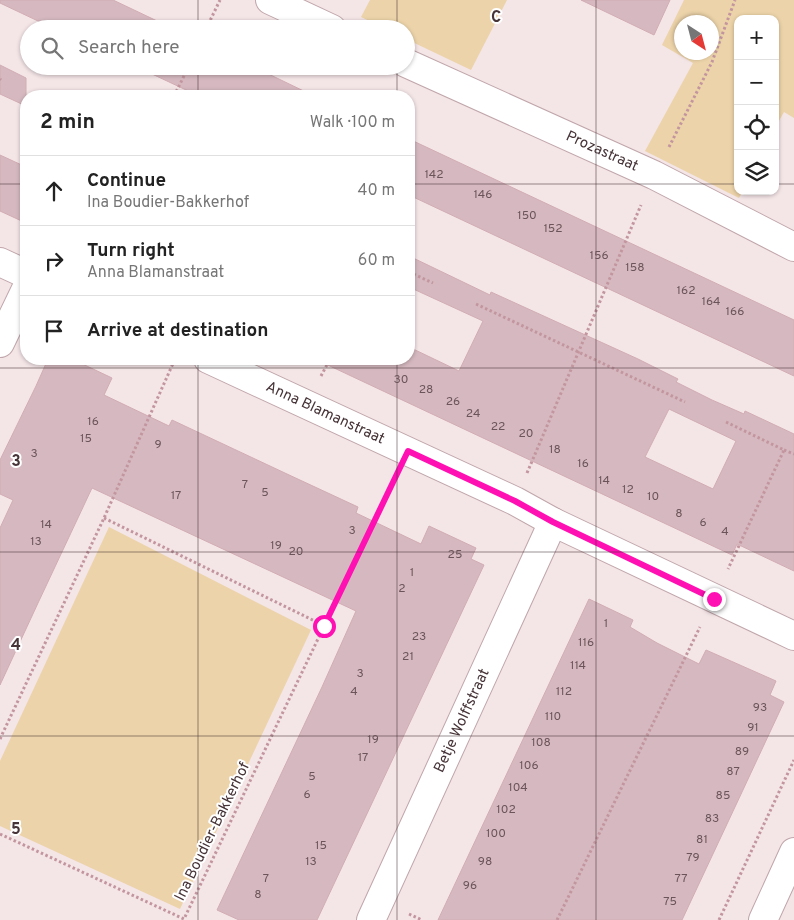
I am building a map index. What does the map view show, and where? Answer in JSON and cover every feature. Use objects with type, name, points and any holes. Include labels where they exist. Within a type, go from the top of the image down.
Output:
[{"type":"street","points":[[270,0],[313,20]]},
{"type":"street","name":"Prozastraat","points":[[415,67],[654,175],[794,247]]},
{"type":"street","points":[[0,262],[20,271]]},
{"type":"street","points":[[0,343],[20,301]]},
{"type":"street","name":"Anna Blamanstraat","points":[[221,365],[515,501],[553,522],[794,636]]},
{"type":"street","name":"Betje Wolffstraat","points":[[371,920],[553,522]]},
{"type":"street","points":[[762,920],[794,852]]},
{"type":"path","points":[[210,20],[220,0]]},
{"type":"path","points":[[515,501],[654,175],[712,62],[735,0]]},
{"type":"path","points":[[177,90],[184,75]]},
{"type":"path","points":[[415,275],[433,283]]},
{"type":"path","points":[[476,304],[685,402]]},
{"type":"path","points":[[0,739],[104,518],[172,365]]},
{"type":"path","points":[[726,422],[794,454]]},
{"type":"path","points":[[557,920],[714,599],[784,450]]},
{"type":"path","name":"Ina Boudier-Bakkerhof","points":[[0,834],[185,919],[408,451]]},
{"type":"path","points":[[104,518],[324,626]]},
{"type":"path","points":[[719,920],[794,760]]},
{"type":"shaded area","points":[[370,0],[507,0],[471,70],[415,43],[415,20],[367,20],[361,17]]},
{"type":"shaded area","points":[[684,0],[794,0],[794,118],[784,112],[779,121],[779,15],[734,15],[734,195],[741,195],[739,198],[645,151],[693,63],[688,60],[719,60],[719,15],[677,15]]},
{"type":"shaded area","points":[[674,20],[674,52],[662,45]]},
{"type":"shaded area","points":[[109,527],[311,630],[180,909],[0,826],[0,761]]},
{"type":"building","points":[[0,0],[113,0],[155,20],[36,20],[0,3]]},
{"type":"building","points":[[581,0],[670,0],[654,35]]},
{"type":"building","points":[[0,65],[26,78],[26,90],[20,90],[20,103],[0,94]]},
{"type":"building","points":[[154,75],[271,75],[302,90],[186,90]]},
{"type":"building","points":[[415,142],[794,320],[794,376],[415,198]]},
{"type":"building","points":[[0,155],[20,164],[20,220],[0,211]]},
{"type":"building","points":[[415,259],[490,295],[491,292],[638,359],[678,379],[676,382],[712,400],[744,414],[745,411],[794,434],[794,571],[737,544],[732,555],[328,365],[415,365],[415,350],[459,371],[483,321],[415,290]],"holes":[[[669,409],[736,441],[713,489],[645,457]]]},
{"type":"building","points":[[45,365],[85,365],[112,378],[104,395],[169,426],[172,420],[358,507],[356,513],[421,544],[429,526],[476,548],[471,559],[484,565],[317,920],[239,920],[217,910],[356,611],[92,488],[0,685],[0,528],[13,500],[0,494],[0,460]]},
{"type":"building","points":[[589,599],[633,620],[630,627],[699,664],[706,650],[776,681],[770,695],[784,702],[682,920],[438,920]]},
{"type":"route","points":[[324,626],[408,451],[515,501],[553,522],[714,599]]}]
